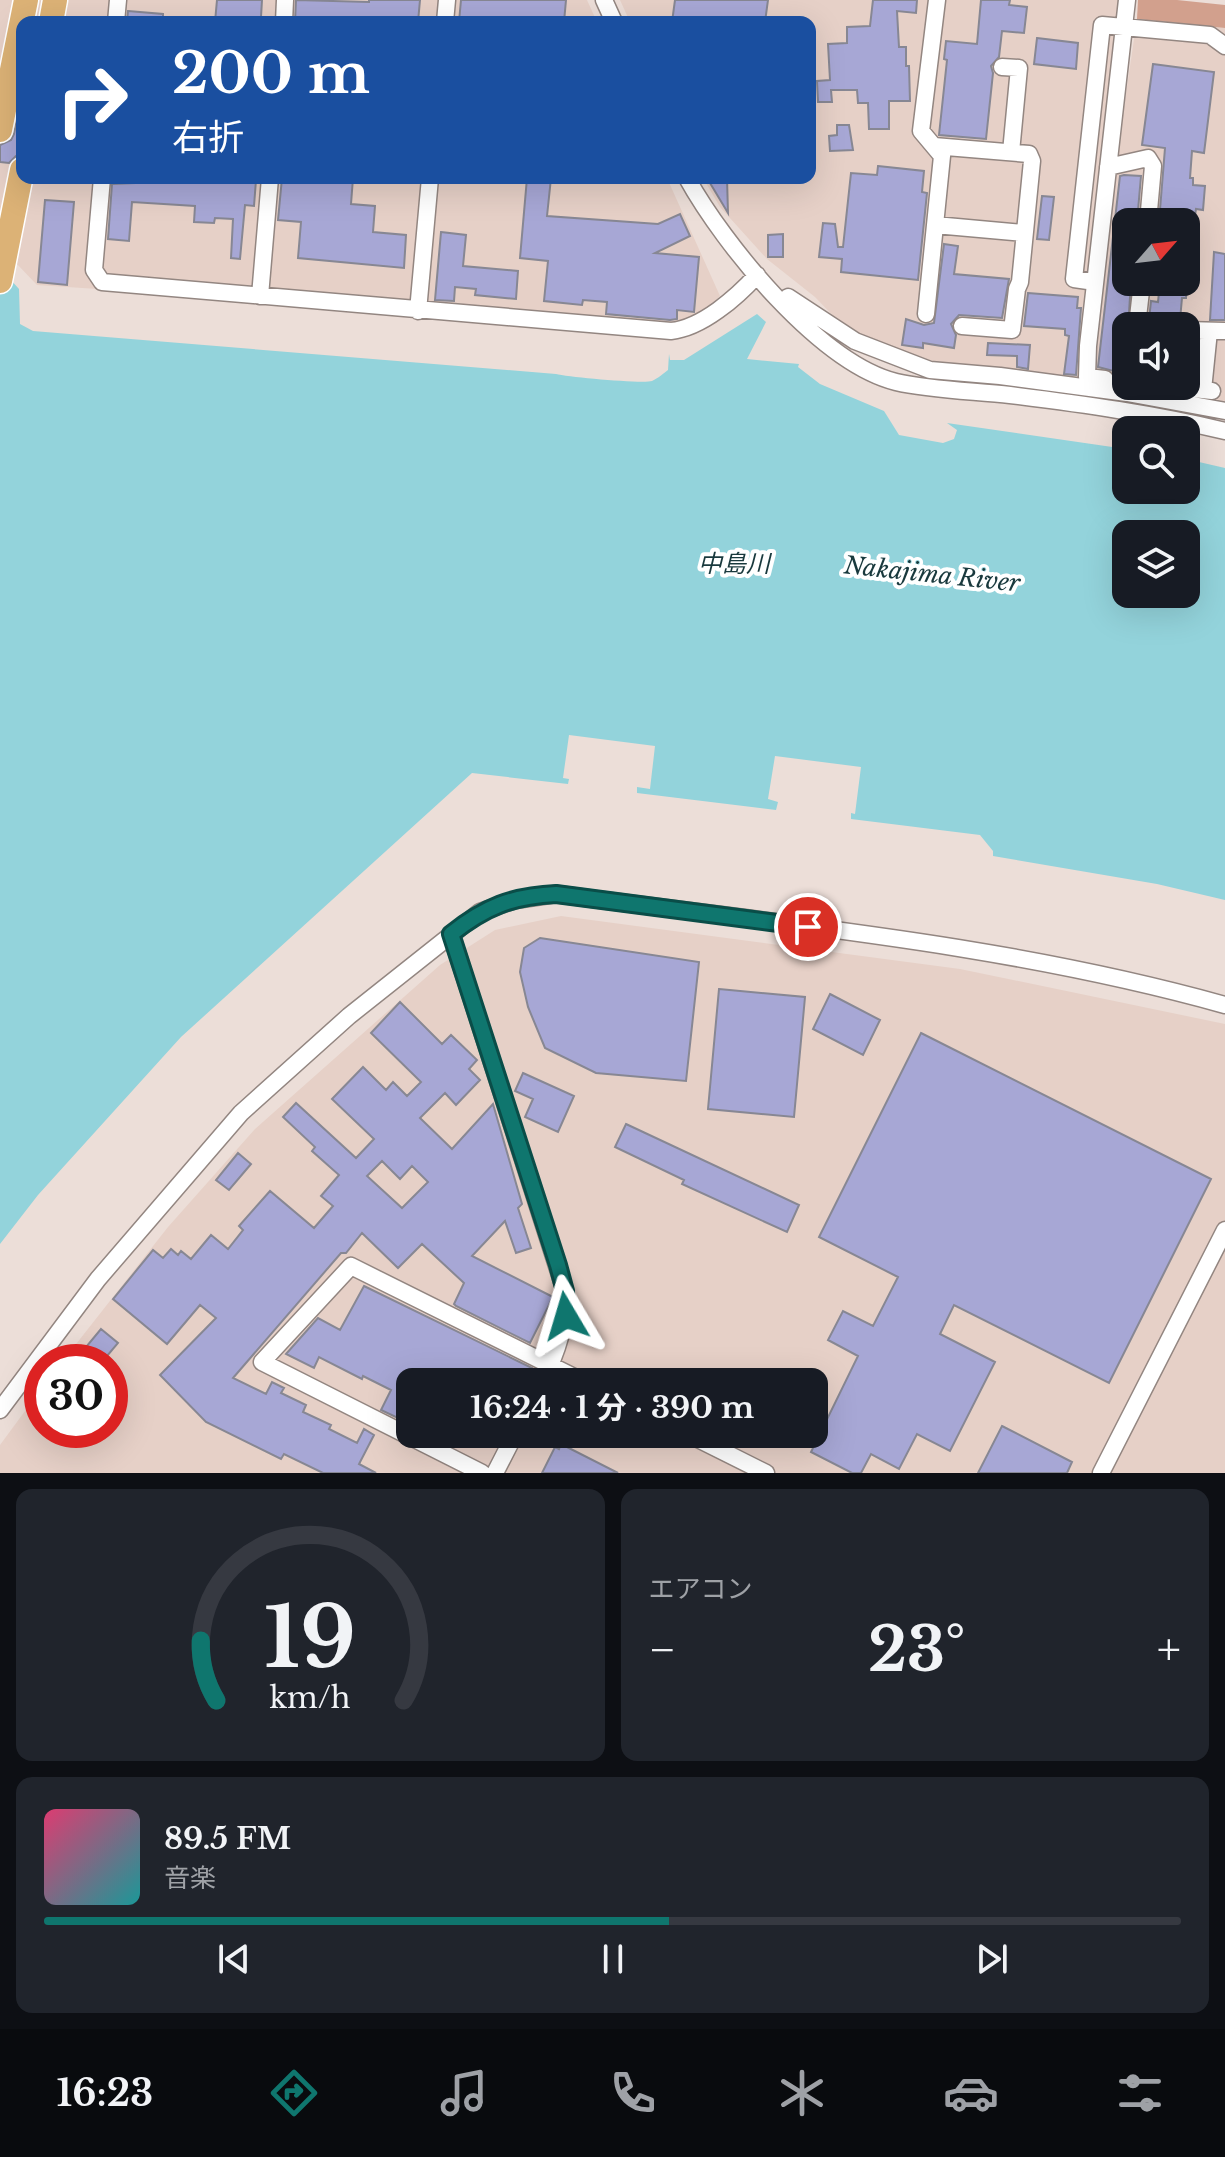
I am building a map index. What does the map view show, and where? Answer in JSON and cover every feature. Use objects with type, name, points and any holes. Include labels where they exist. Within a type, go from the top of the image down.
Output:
[{"type":"highway","points":[[0,130],[16,50]]},
{"type":"highway","points":[[0,281],[19,184]]},
{"type":"street","points":[[926,314],[942,156],[921,131],[937,0]]},
{"type":"street","points":[[1112,380],[1087,377],[1127,0]]},
{"type":"street","points":[[1095,282],[1074,279],[1102,25],[1210,35],[1225,46]]},
{"type":"street","points":[[1002,67],[1019,68],[1011,152]]},
{"type":"street","points":[[934,146],[1029,154],[1032,161],[1012,330],[962,326]]},
{"type":"street","points":[[1108,167],[1148,158],[1153,166],[1149,208]]},
{"type":"street","points":[[101,184],[94,270],[102,282],[418,311],[679,330],[736,297],[757,275]]},
{"type":"street","points":[[260,296],[269,184]]},
{"type":"street","points":[[418,311],[429,184]]},
{"type":"street","points":[[691,184],[727,239],[757,275],[813,334],[854,364],[895,382],[1055,401],[1225,431]]},
{"type":"street","points":[[935,225],[1024,233]]},
{"type":"street","points":[[757,275],[855,341],[930,370],[1095,389],[1225,411]]},
{"type":"street","points":[[1200,389],[1208,390],[1217,331]]},
{"type":"street","points":[[0,1410],[98,1279],[241,1113],[349,1016],[480,912],[494,906],[536,895],[556,894],[965,948],[1153,985],[1225,1005]]},
{"type":"street","points":[[451,934],[565,1291],[566,1316],[561,1340],[549,1368]]},
{"type":"street","points":[[1101,1473],[1225,1230]]},
{"type":"street","points":[[482,1473],[262,1362],[351,1266],[557,1368]]},
{"type":"street","points":[[495,1473],[508,1448]]},
{"type":"street","points":[[716,1448],[766,1473]]},
{"type":"shaded area","points":[[0,0],[587,0],[594,16],[16,16],[16,184],[670,184],[720,296],[704,312],[676,327],[37,285],[16,263],[0,257]]},
{"type":"shaded area","points":[[620,0],[1118,0],[1082,349],[1088,351],[1137,19],[1225,28],[1225,404],[1196,400],[1200,400],[1200,312],[1112,312],[1112,388],[946,365],[875,343],[839,322],[815,297],[767,259],[720,207],[707,184],[816,184],[816,16],[627,16]]},
{"type":"shaded area","points":[[1138,0],[1225,5],[1225,28],[1137,19]]},
{"type":"shaded area","points":[[561,916],[960,969],[1225,1024],[1225,1473],[0,1473],[0,1445],[24,1412],[24,1448],[128,1448],[128,1344],[76,1344],[168,1227],[255,1129],[440,965],[495,930]]},
{"type":"water","points":[[0,268],[19,289],[20,324],[33,331],[621,381],[654,380],[668,370],[669,354],[670,360],[684,360],[757,314],[766,322],[747,359],[799,364],[798,367],[820,384],[884,411],[899,435],[943,443],[954,439],[957,430],[947,423],[1112,447],[1112,504],[1200,504],[1200,462],[1225,468],[1225,900],[1157,884],[993,856],[993,851],[980,835],[851,819],[851,813],[855,814],[861,767],[775,756],[768,799],[778,802],[776,810],[637,793],[637,787],[650,789],[655,746],[569,735],[563,778],[569,779],[568,784],[472,773],[181,1037],[38,1195],[0,1244]]},
{"type":"building","points":[[217,0],[262,0],[261,16],[216,16]]},
{"type":"building","points":[[296,0],[420,0],[419,16],[295,16]]},
{"type":"building","points":[[461,0],[566,0],[565,16],[460,16]]},
{"type":"building","points":[[675,0],[768,0],[766,16],[673,16]]},
{"type":"building","points":[[873,0],[917,0],[916,13],[897,11],[899,47],[906,47],[906,66],[909,66],[910,101],[889,101],[889,129],[869,129],[868,103],[858,103],[857,90],[831,90],[832,102],[818,102],[817,81],[830,80],[828,44],[847,43],[847,27],[870,26]]},
{"type":"building","points":[[981,0],[1010,0],[1009,5],[1027,7],[1024,33],[1002,31],[999,57],[991,66],[993,73],[986,139],[939,135],[947,60],[944,59],[946,41],[977,44]]},
{"type":"building","points":[[128,11],[163,14],[163,16],[128,16]]},
{"type":"building","points":[[1037,38],[1078,43],[1076,69],[1034,64]]},
{"type":"building","points":[[1153,64],[1214,72],[1204,153],[1192,151],[1190,178],[1193,178],[1193,185],[1205,186],[1203,210],[1160,208],[1165,148],[1142,145]]},
{"type":"building","points":[[16,124],[16,156],[9,163],[0,162],[0,145],[11,140]]},
{"type":"building","points":[[837,125],[849,125],[853,150],[830,151],[829,136],[837,135]]},
{"type":"building","points":[[878,166],[924,171],[922,192],[927,193],[918,280],[841,272],[842,259],[819,257],[823,223],[835,224],[838,247],[843,247],[851,173],[877,175]]},
{"type":"building","points":[[1120,176],[1141,176],[1138,208],[1116,208]]},
{"type":"building","points":[[112,184],[256,184],[254,206],[245,205],[240,259],[231,258],[233,219],[215,218],[214,223],[194,222],[195,206],[132,202],[129,241],[108,239]]},
{"type":"building","points":[[281,184],[353,184],[351,204],[375,206],[373,232],[406,235],[404,268],[298,258],[301,222],[278,220]]},
{"type":"building","points":[[526,184],[550,184],[547,216],[658,224],[680,214],[690,236],[655,253],[699,257],[694,312],[677,310],[677,319],[670,320],[606,314],[607,302],[583,300],[582,305],[544,301],[548,261],[520,258]]},
{"type":"building","points":[[711,184],[727,184],[728,213]]},
{"type":"building","points":[[1042,196],[1054,197],[1049,240],[1037,239]]},
{"type":"building","points":[[45,200],[74,202],[67,285],[38,282]]},
{"type":"building","points":[[441,232],[466,235],[463,266],[518,271],[516,299],[475,295],[476,289],[455,287],[454,301],[435,300]]},
{"type":"building","points":[[783,234],[783,257],[768,257],[768,235]]},
{"type":"building","points":[[944,244],[958,246],[954,274],[1009,279],[1002,318],[959,315],[951,324],[956,335],[954,348],[923,343],[923,348],[902,345],[906,319],[924,325],[934,323]]},
{"type":"building","points":[[1112,245],[1112,296],[1130,296],[1129,312],[1112,312],[1112,371],[1098,367]]},
{"type":"building","points":[[1214,252],[1225,254],[1225,320],[1210,320]]},
{"type":"building","points":[[1028,293],[1078,297],[1077,308],[1081,308],[1076,375],[1064,374],[1069,336],[1065,335],[1065,329],[1024,326]]},
{"type":"building","points":[[1159,296],[1186,296],[1182,298],[1181,312],[1150,312],[1151,301],[1158,302]]},
{"type":"building","points":[[988,343],[1030,345],[1028,369],[1017,367],[1017,356],[987,355]]},
{"type":"building","points":[[540,938],[699,962],[686,1081],[596,1073],[545,1048],[528,1007],[520,972],[524,948]]},
{"type":"building","points":[[719,989],[805,997],[794,1117],[708,1109]]},
{"type":"building","points":[[830,994],[880,1020],[863,1055],[813,1029]]},
{"type":"building","points":[[400,1002],[442,1044],[451,1035],[477,1060],[469,1069],[480,1080],[456,1105],[445,1093],[420,1118],[452,1149],[493,1104],[522,1204],[518,1208],[531,1248],[516,1253],[505,1221],[472,1256],[553,1297],[530,1343],[456,1306],[454,1304],[464,1283],[422,1244],[398,1268],[362,1233],[233,1378],[266,1394],[272,1382],[284,1388],[281,1393],[306,1405],[303,1412],[331,1425],[329,1429],[357,1443],[364,1429],[374,1435],[359,1464],[376,1473],[323,1473],[284,1454],[281,1459],[206,1422],[160,1375],[216,1318],[200,1305],[167,1344],[113,1299],[153,1250],[163,1258],[171,1249],[178,1255],[181,1251],[191,1259],[211,1235],[228,1249],[243,1230],[239,1226],[270,1191],[314,1228],[333,1206],[321,1196],[339,1175],[312,1151],[315,1147],[283,1117],[296,1103],[356,1158],[374,1139],[332,1099],[363,1067],[386,1090],[393,1082],[407,1096],[421,1082],[371,1033]],"holes":[[[382,1161],[400,1179],[412,1166],[428,1182],[402,1208],[367,1176]]]},
{"type":"building","points":[[921,1033],[1211,1179],[1109,1383],[954,1305],[940,1334],[995,1362],[950,1451],[917,1434],[899,1469],[871,1454],[861,1473],[852,1473],[811,1452],[813,1448],[828,1448],[828,1417],[858,1356],[828,1340],[843,1311],[873,1326],[898,1277],[819,1237]]},
{"type":"building","points":[[523,1073],[574,1096],[558,1132],[525,1117],[533,1099],[515,1091]]},
{"type":"building","points":[[626,1124],[799,1205],[787,1232],[682,1184],[684,1180],[615,1147]]},
{"type":"building","points":[[238,1153],[251,1164],[229,1190],[216,1180]]},
{"type":"building","points":[[364,1286],[532,1368],[396,1368],[396,1417],[381,1410],[391,1390],[319,1357],[314,1368],[286,1354],[318,1318],[340,1330]]},
{"type":"building","points":[[101,1329],[118,1343],[117,1344],[88,1344]]},
{"type":"building","points":[[1002,1426],[1072,1462],[1067,1473],[978,1473]]},
{"type":"building","points":[[554,1448],[569,1448],[618,1473],[542,1473]]},
{"type":"route","points":[[566,1316],[565,1291],[558,1265],[451,934],[480,912],[494,906],[536,895],[556,894],[808,927]]},
{"type":"water label","name":"中島川","points":[[734,563]]},
{"type":"water label","name":"Nakajima River","points":[[932,574]]}]
